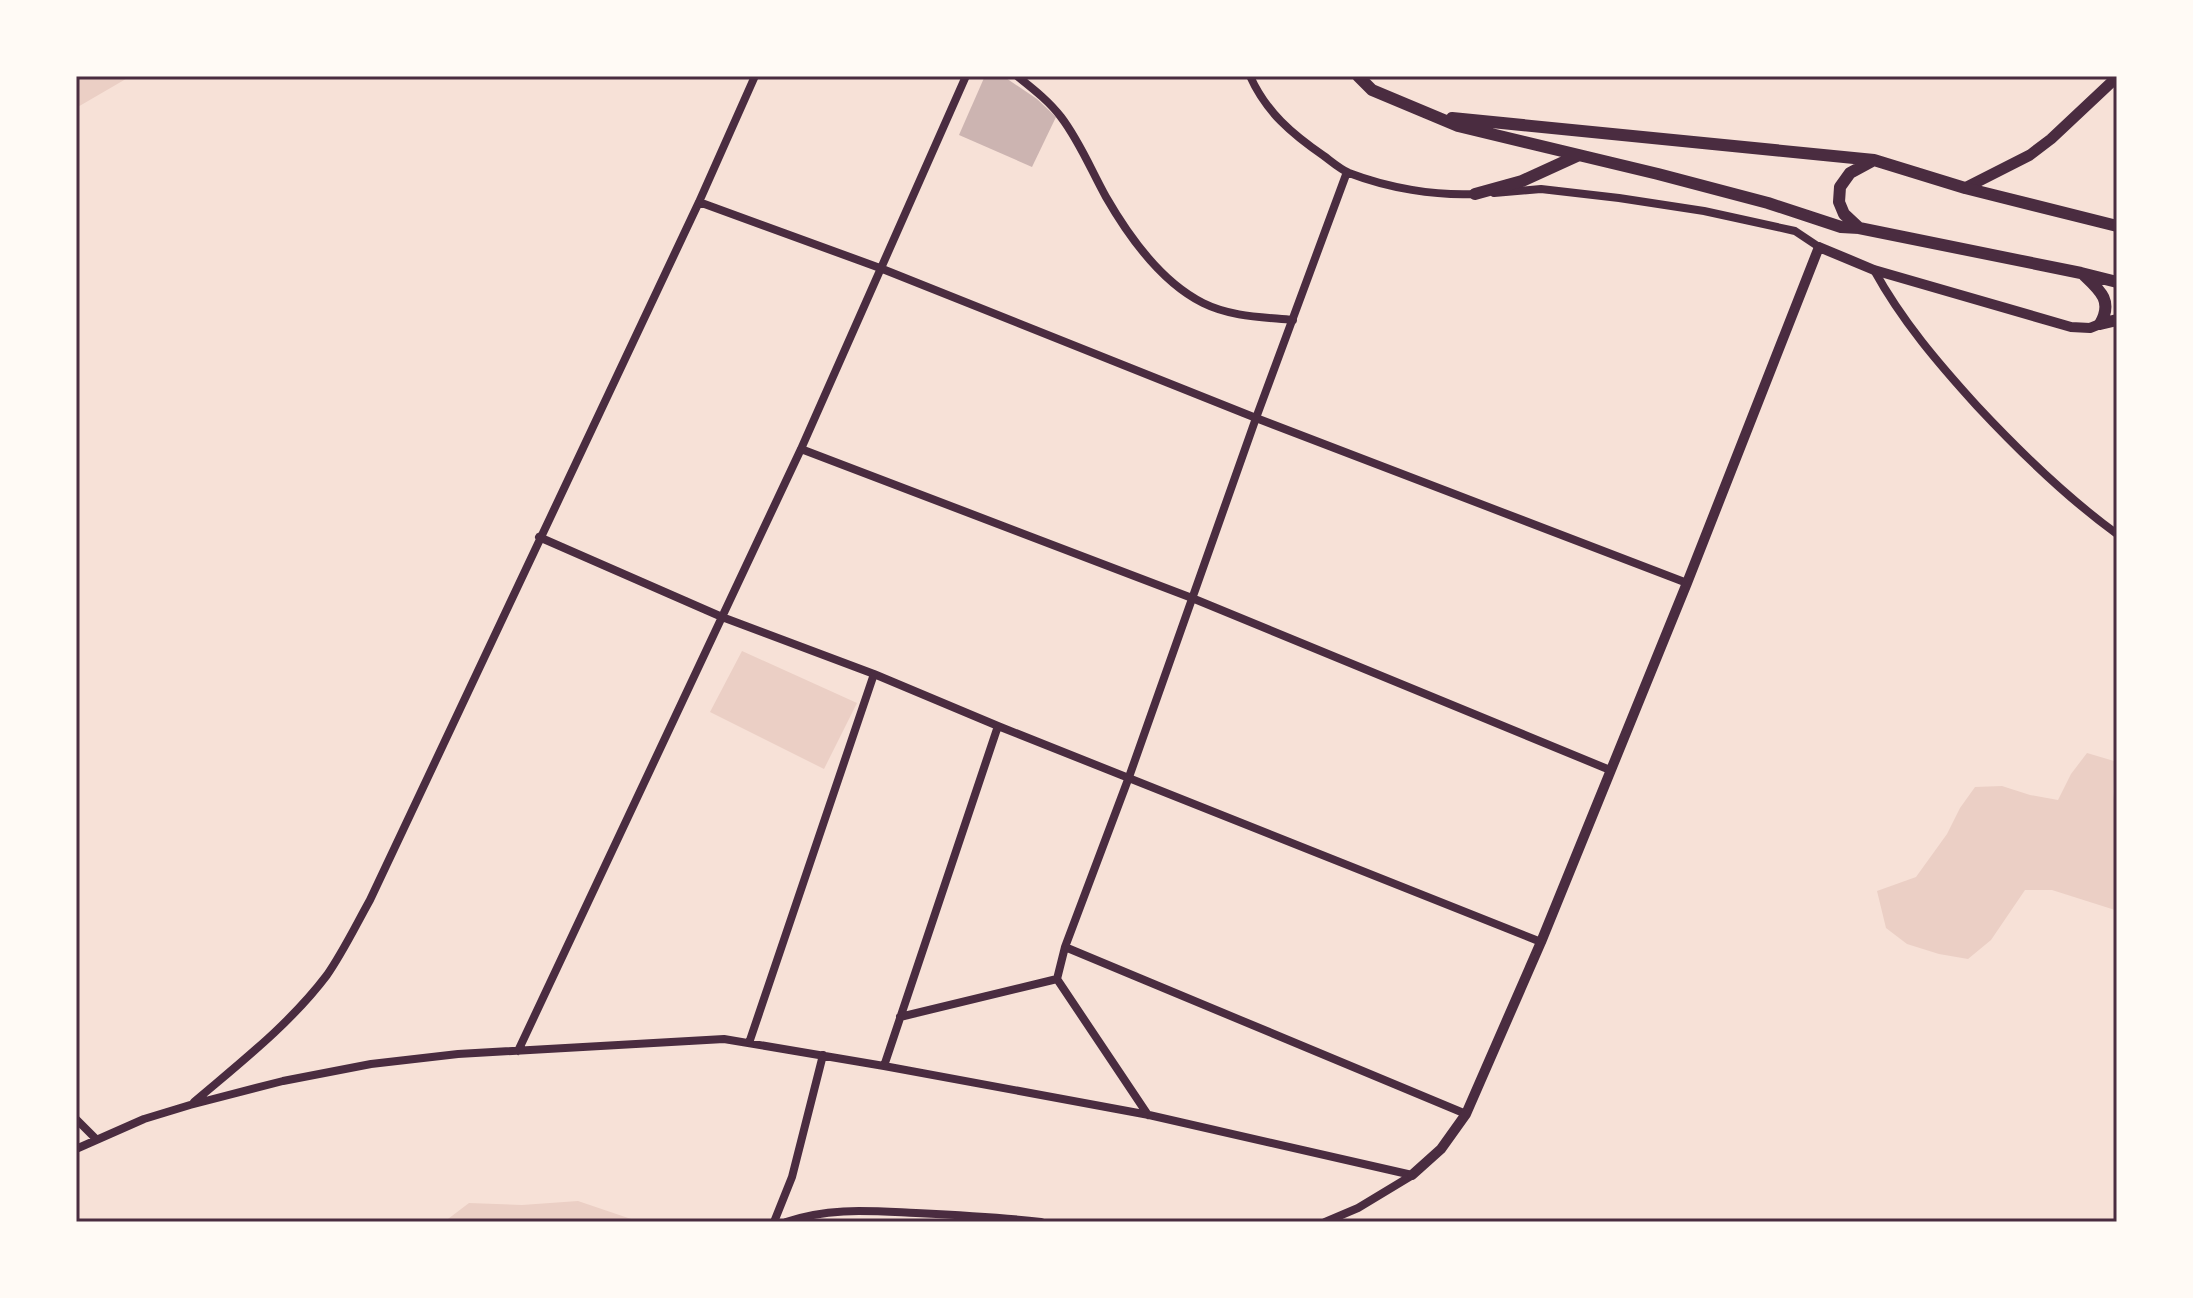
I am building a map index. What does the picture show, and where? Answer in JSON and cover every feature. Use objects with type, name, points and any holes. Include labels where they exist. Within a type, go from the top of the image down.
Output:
[{"type":"main road","points":[[1358,76],[1372,90],[1458,126],[1768,203],[1841,227],[1859,228],[2117,282]]},
{"type":"main road","points":[[1965,188],[2030,155],[2117,77]]},
{"type":"main road","points":[[1422,112],[1460,119],[1874,160],[1965,188],[2117,226]]},
{"type":"main road","points":[[1475,194],[1522,181],[1579,155]]},
{"type":"main road","points":[[1859,228],[1844,214],[1839,202],[1840,187],[1850,173],[1874,160]]},
{"type":"main road","points":[[2081,273],[2097,287],[2106,303],[2106,313],[2100,324]]},
{"type":"main road","points":[[2100,324],[2117,320]]},
{"type":"street","points":[[190,1105],[272,1036],[303,1004],[328,973],[370,900],[699,202],[755,76]]},
{"type":"street","points":[[518,1051],[801,449],[966,76]]},
{"type":"street","points":[[1017,76],[1060,116],[1079,144],[1107,198],[1142,250],[1176,287],[1204,304],[1233,314],[1293,320]]},
{"type":"street","points":[[1250,76],[1274,116],[1301,141],[1347,172],[1382,183],[1453,194],[1541,189],[1704,211],[1795,231],[1819,247],[1874,270],[2071,327],[2090,328],[2100,324]]},
{"type":"street","points":[[1149,1115],[1057,979],[1065,947],[1347,172]]},
{"type":"street","points":[[699,202],[880,268],[1256,418],[1687,583]]},
{"type":"street","points":[[1325,1222],[1358,1208],[1412,1175],[1441,1149],[1466,1114],[1541,942],[1819,247]]},
{"type":"street","points":[[1874,270],[1902,317],[1941,366],[2013,445],[2091,515],[2117,534]]},
{"type":"street","points":[[801,449],[1192,598],[1610,770]]},
{"type":"street","points":[[539,537],[722,617],[874,674],[1541,942]]},
{"type":"street","points":[[749,1043],[874,674]]},
{"type":"street","points":[[884,1066],[998,726]]},
{"type":"street","points":[[1065,947],[1466,1114]]},
{"type":"street","points":[[900,1017],[1057,979]]},
{"type":"street","points":[[76,1149],[144,1119],[190,1105],[283,1081],[371,1064],[458,1054],[724,1039],[1149,1115],[1412,1175]]},
{"type":"street","points":[[774,1222],[792,1177],[823,1055]]},
{"type":"street","points":[[76,1119],[96,1139]]},
{"type":"street","points":[[786,1222],[805,1215],[840,1210],[1041,1222]]},
{"type":"shaded area","points":[[76,76],[131,76],[76,108]]},
{"type":"shaded area","points":[[742,651],[857,703],[824,769],[710,712]]},
{"type":"shaded area","points":[[2087,753],[2114,761],[2117,909],[2052,890],[2025,890],[1991,940],[1968,959],[1907,944],[1886,928],[1877,891],[1916,877],[1975,787],[2002,786],[2058,800],[2071,774]]},
{"type":"shaded area","points":[[578,1201],[640,1222],[444,1222],[469,1203],[522,1205]]},
{"type":"building","points":[[987,76],[1003,76],[1037,99],[1056,117],[1032,167],[959,135]]}]
